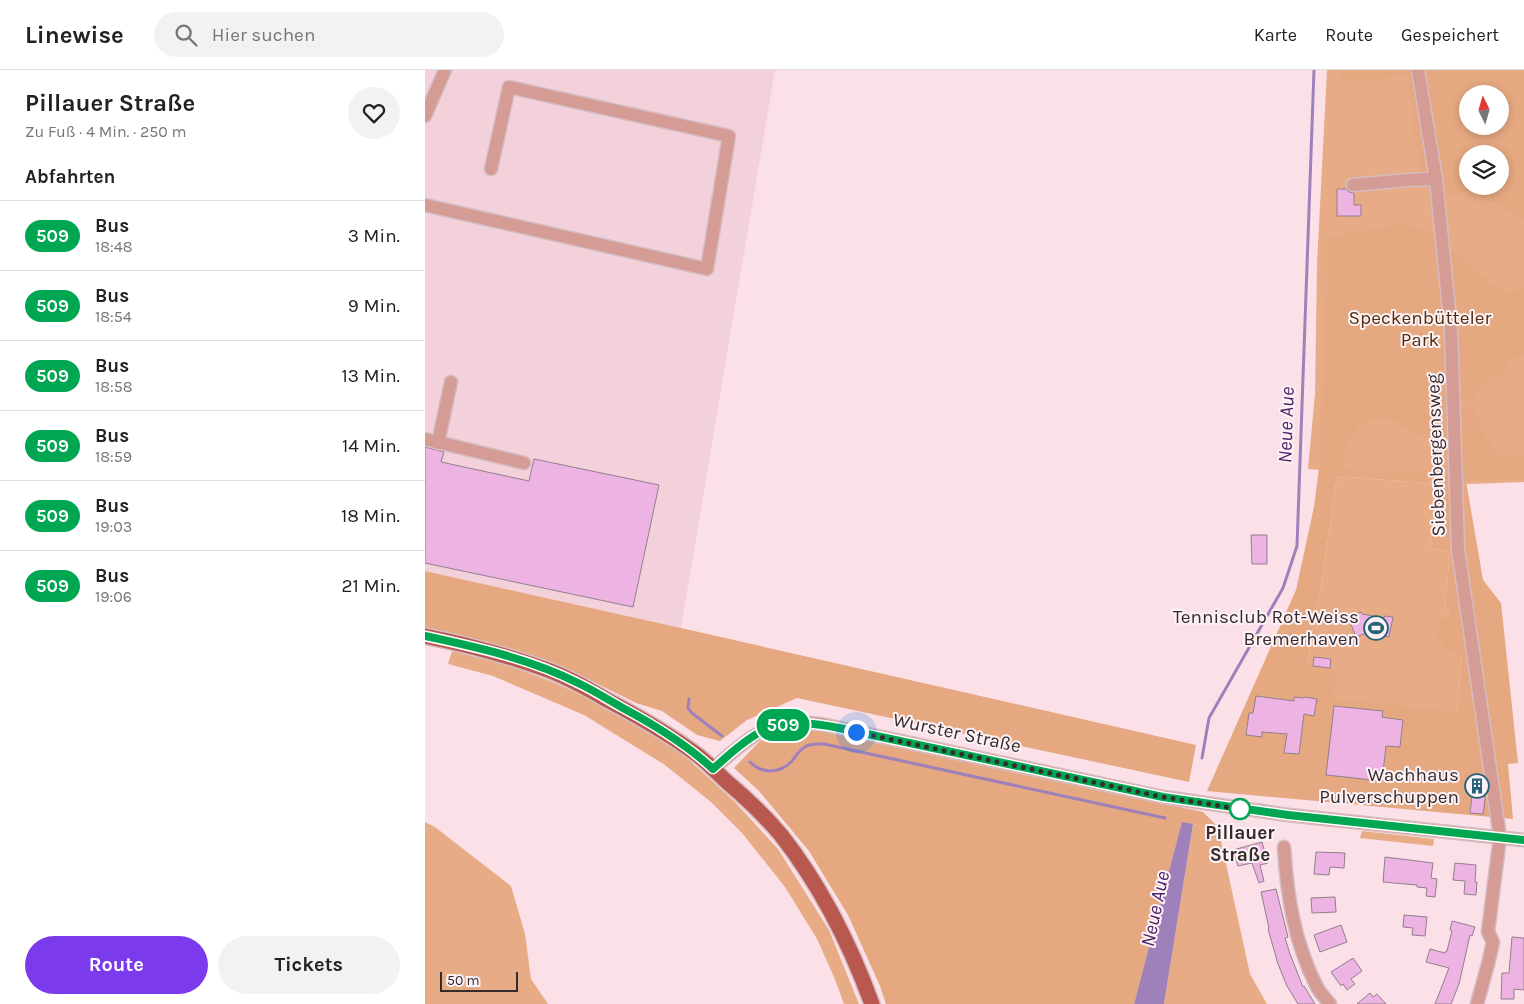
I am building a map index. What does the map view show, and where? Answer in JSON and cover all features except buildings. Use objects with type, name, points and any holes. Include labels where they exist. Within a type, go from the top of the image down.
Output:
[{"type":"main road","points":[[425,636],[509,657],[578,682],[663,731],[698,756],[746,798],[764,817],[805,869],[827,903],[862,976],[872,1004]]},
{"type":"street","points":[[425,116],[445,70]]},
{"type":"street","name":"Siebenbergensweg","points":[[1418,70],[1436,179],[1451,330],[1458,549],[1500,837],[1488,932],[1493,942],[1477,1004]]},
{"type":"street","points":[[425,205],[707,269],[729,136],[509,87],[491,168]]},
{"type":"street","points":[[1353,185],[1436,179]]},
{"type":"street","points":[[438,443],[451,382]]},
{"type":"street","points":[[425,439],[524,463]]},
{"type":"street","name":"Wurster Straße","points":[[713,769],[752,736],[773,726],[799,722],[821,724],[865,733],[1163,797],[1288,815],[1524,840]]},
{"type":"street","points":[[1284,846],[1287,887],[1300,947],[1317,986],[1329,1004]]},
{"type":"shaded area","points":[[425,70],[775,70],[681,628],[425,571]]},
{"type":"shaded area","points":[[1182,822],[1193,824],[1164,1004],[1134,1004]]},
{"type":"green space","name":"Speckenbütteler Park","points":[[1327,70],[1524,70],[1524,482],[1469,484],[1308,469],[1315,394],[1317,264]]},
{"type":"green space","points":[[1339,70],[1524,70],[1524,220],[1479,195],[1509,195],[1509,145],[1459,145],[1459,194],[1450,196],[1420,173],[1407,76],[1339,82]]},
{"type":"green space","points":[[1402,224],[1431,231],[1478,274],[1508,293],[1524,287],[1524,355],[1515,357],[1503,370],[1502,375],[1493,377],[1485,382],[1476,398],[1461,399],[1461,408],[1475,407],[1482,431],[1496,453],[1508,457],[1524,457],[1524,479],[1466,481],[1483,580],[1501,603],[1518,763],[1508,764],[1513,819],[1207,791],[1296,590],[1314,507],[1319,468],[1329,237]],"holes":[[[1392,419],[1449,456],[1450,468],[1445,474],[1360,472],[1341,469],[1345,448],[1362,422]],[[1337,476],[1438,484],[1430,549],[1450,551],[1445,607],[1449,609],[1447,618],[1440,617],[1438,639],[1452,654],[1462,656],[1457,712],[1333,699],[1336,670],[1308,666]]]},
{"type":"green space","name":"Tennisclub Rot-Weiss Bremerhaven","points":[[1337,476],[1438,484],[1430,549],[1450,551],[1445,607],[1449,608],[1447,618],[1441,618],[1462,656],[1457,713],[1382,781],[1308,666]]},
{"type":"green space","points":[[425,571],[1196,745],[1189,782],[797,698],[747,720],[720,741],[697,735],[662,711],[636,703],[543,659],[510,649],[425,630]]},
{"type":"green space","points":[[452,651],[505,664],[555,683],[605,706],[653,733],[688,759],[735,802],[778,849],[829,930],[859,1004],[844,1004],[817,939],[785,887],[742,833],[711,802],[665,765],[584,715],[493,676],[448,664]]},
{"type":"green space","points":[[806,728],[828,730],[1203,812],[1218,827],[1182,823],[1134,1004],[886,1004],[880,986],[848,915],[809,851],[759,791],[734,768],[759,742],[779,732]]},
{"type":"green space","points":[[425,822],[435,827],[511,886],[525,934],[531,979],[548,1004],[425,1004]]},
{"type":"green space","points":[[1193,824],[1218,827],[1250,974],[1267,1004],[1164,1004]]},
{"type":"green space","points":[[1362,831],[1434,839],[1433,846],[1360,838]]},
{"type":"waterway","name":"Neue Aue","points":[[1202,758],[1209,718],[1283,588],[1297,546],[1314,70]]},
{"type":"waterway","points":[[689,699],[688,708],[692,713],[722,736]]},
{"type":"waterway","points":[[750,762],[760,769],[777,770],[787,765],[807,746],[824,744],[1165,818]]},
{"type":"bus line","name":"509","points":[[425,636],[509,657],[578,682],[663,731],[713,769],[752,736],[773,726],[799,722],[821,724],[1163,797],[1288,815],[1524,840]]},
{"type":"place","name":"Tennisclub Rot-Weiss Bremerhaven","points":[[1376,628]]},
{"type":"place","name":"Wachhaus Pulverschuppen","points":[[1477,786]]},
{"type":"place","name":"Pillauer Straße","points":[[1240,809]]},
{"type":"route","points":[[856,732],[1163,797],[1240,809]]}]
